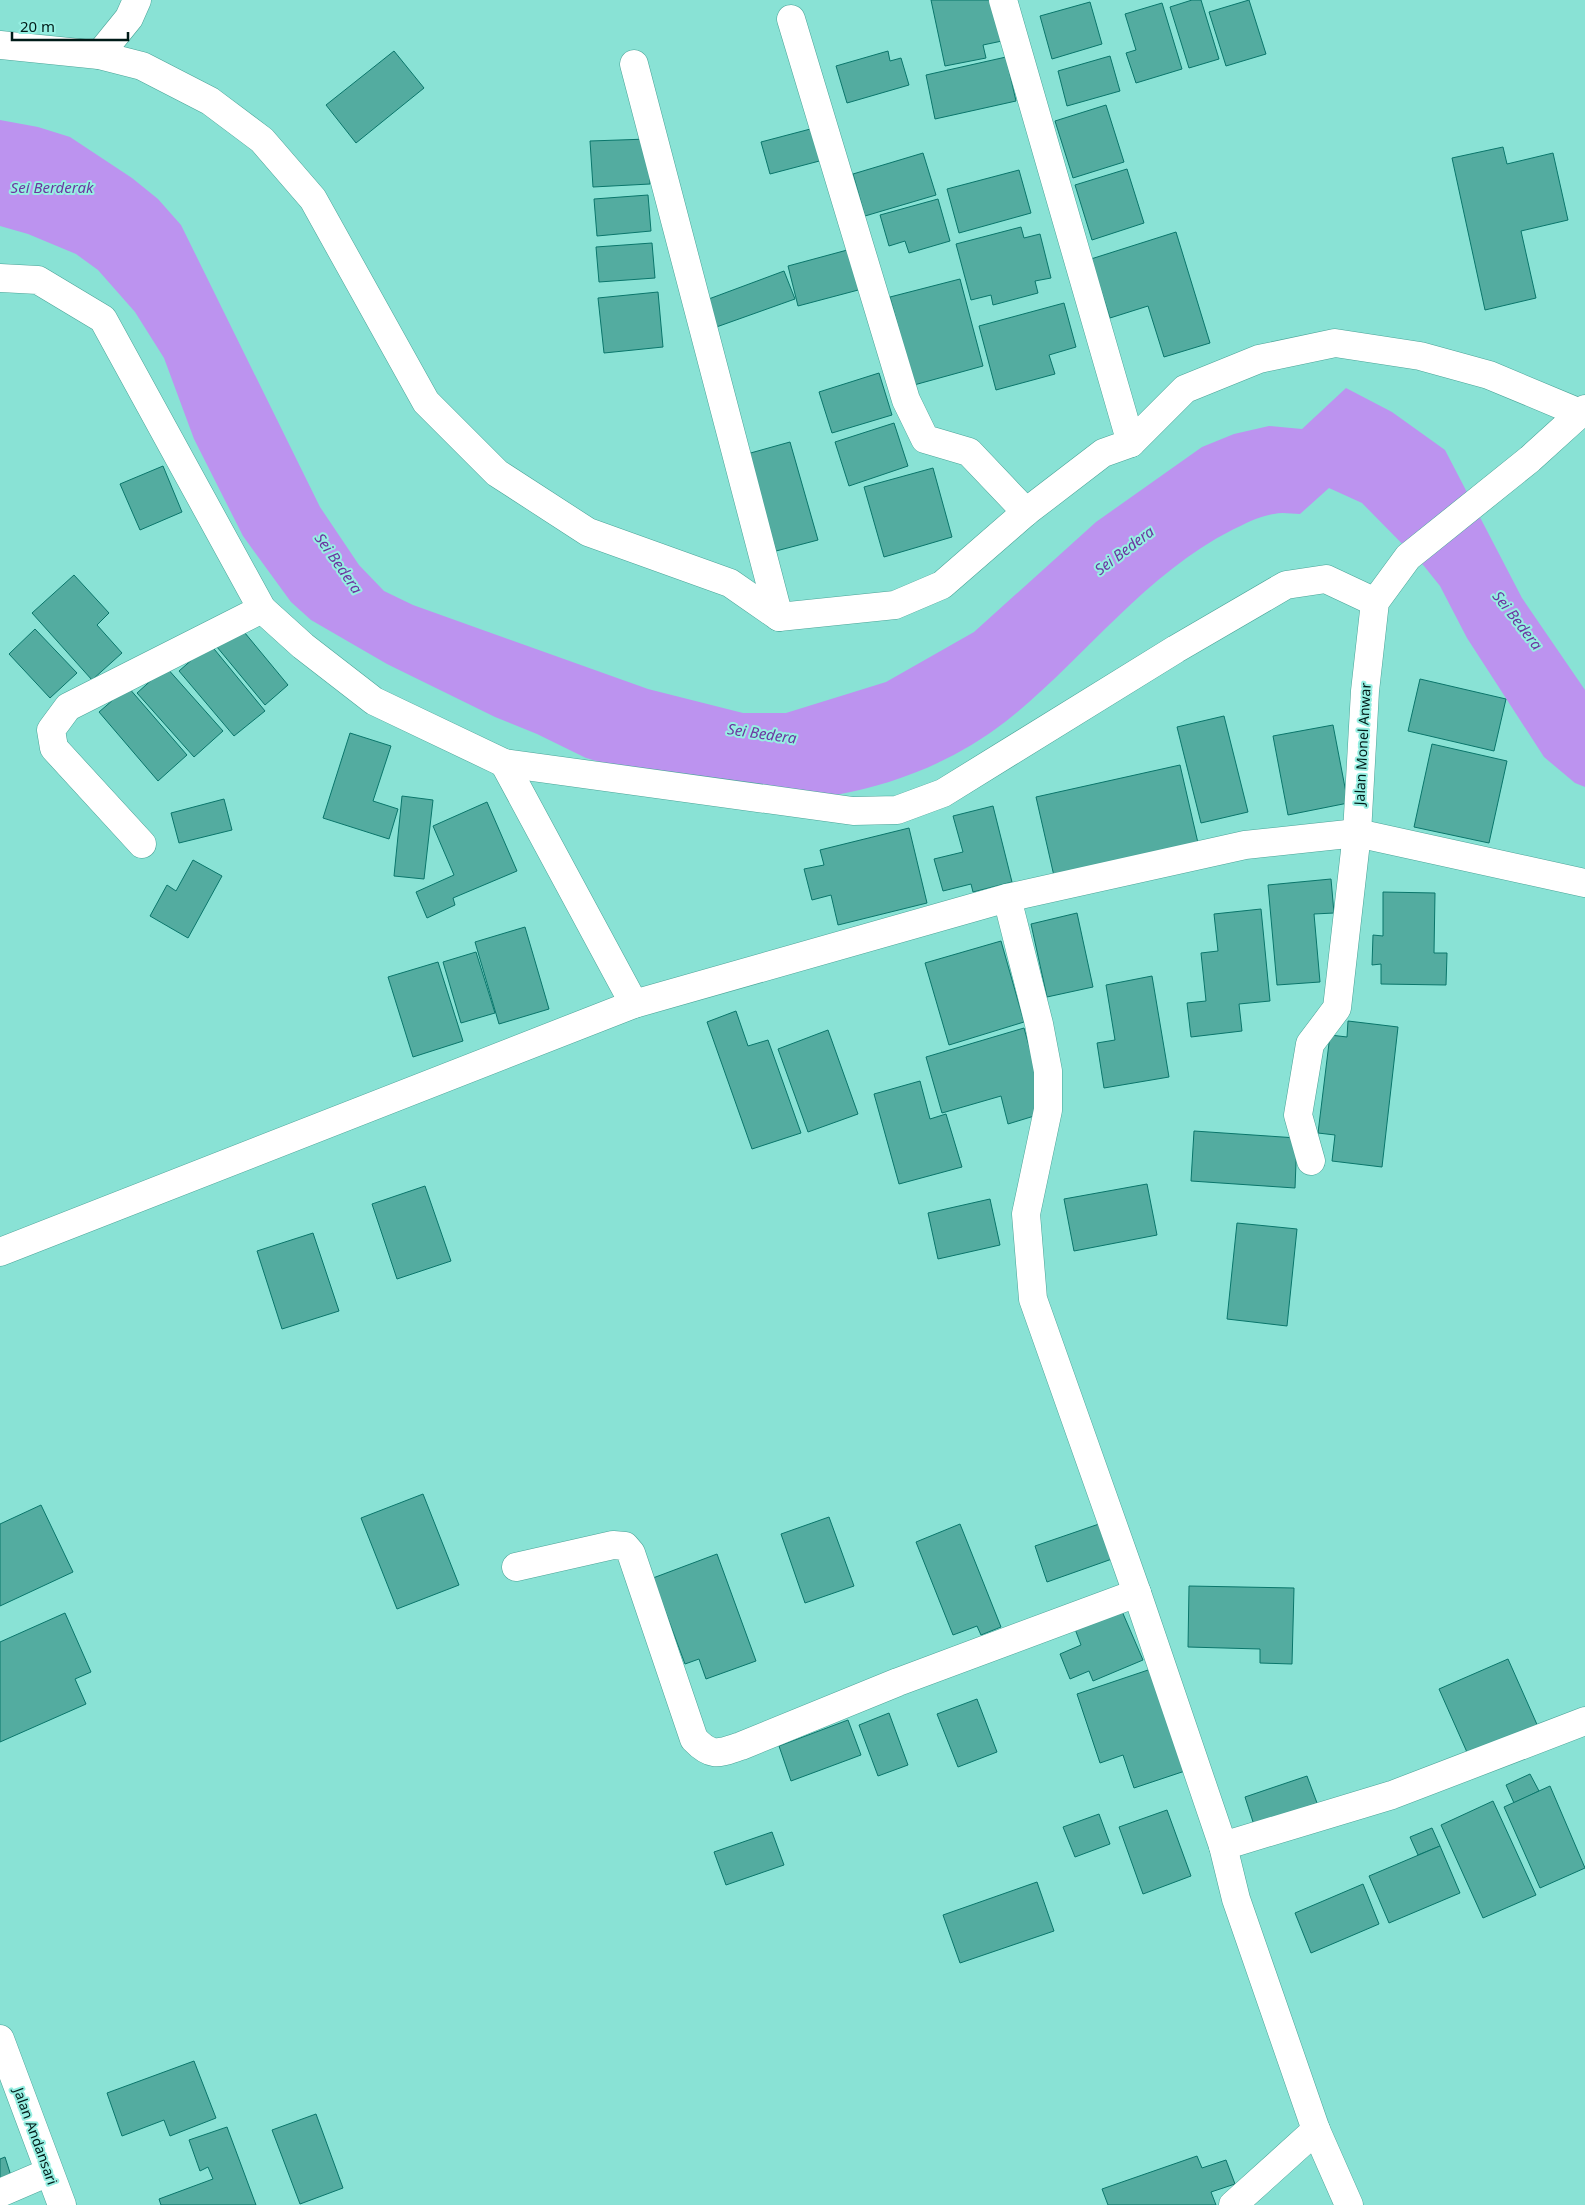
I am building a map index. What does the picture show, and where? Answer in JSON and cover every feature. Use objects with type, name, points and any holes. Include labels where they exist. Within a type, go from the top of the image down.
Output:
[{"type":"street","points":[[99,55],[129,18],[137,0]]},
{"type":"street","points":[[1003,0],[1131,444]]},
{"type":"street","points":[[791,19],[906,400],[925,439],[969,452],[1026,512]]},
{"type":"street","points":[[0,45],[99,55],[142,66],[210,101],[262,140],[313,199],[426,402],[497,473],[588,532],[730,583],[779,617],[895,606],[942,585],[1026,512],[1102,453],[1131,444],[1185,389],[1258,359],[1335,343],[1420,356],[1489,375],[1583,411]]},
{"type":"street","points":[[634,64],[779,617]]},
{"type":"street","points":[[0,278],[38,280],[103,319],[262,609],[303,646],[374,701],[504,763],[852,811],[897,810],[943,793],[1176,649],[1286,585],[1326,579],[1375,602]]},
{"type":"street","name":"Jalan Monel Anwar","points":[[1311,1161],[1298,1115],[1310,1044],[1337,1008],[1357,833],[1365,691],[1375,602],[1408,557],[1530,459],[1583,411]]},
{"type":"street","points":[[142,844],[54,748],[51,730],[68,707],[262,609]]},
{"type":"street","points":[[504,763],[634,1004]]},
{"type":"street","points":[[0,1252],[634,1004],[1007,898],[1245,845],[1357,833],[1585,884]]},
{"type":"street","points":[[1007,898],[1039,1024],[1048,1071],[1048,1110],[1026,1214],[1032,1298],[1137,1593],[1223,1846],[1236,1899],[1316,2130],[1350,2205]]},
{"type":"street","points":[[516,1567],[613,1545],[625,1546],[631,1553],[694,1739],[704,1749],[716,1754],[741,1746],[898,1682],[1137,1593]]},
{"type":"street","points":[[1223,1846],[1392,1795],[1585,1721]]},
{"type":"street","name":"Jalan Andansari","points":[[0,2039],[62,2205]]},
{"type":"street","points":[[1233,2205],[1316,2130]]},
{"type":"street","points":[[0,2193],[49,2172]]},
{"type":"water","name":"Sei Berderak","points":[[0,120],[38,127],[70,137],[132,178],[158,199],[181,225],[320,507],[359,565],[384,591],[413,605],[648,689],[743,713],[786,713],[886,682],[974,632],[1096,522],[1202,447],[1234,434],[1269,426],[1302,429],[1346,388],[1392,412],[1445,450],[1522,598],[1585,690],[1585,787],[1575,783],[1544,757],[1467,638],[1440,586],[1424,566],[1362,503],[1329,488],[1300,514],[1277,513],[1258,518],[1232,530],[1200,549],[1141,595],[1061,673],[1005,722],[986,736],[946,759],[903,777],[836,795],[621,768],[586,758],[537,734],[495,717],[387,664],[311,620],[291,602],[243,536],[194,439],[164,358],[135,312],[98,270],[76,254],[28,234],[0,226]]},
{"type":"building","points":[[931,0],[993,0],[1002,41],[983,45],[986,58],[945,66]]},
{"type":"building","points":[[1192,0],[1201,0],[1219,59],[1189,68],[1170,7]]},
{"type":"building","points":[[1249,0],[1266,54],[1226,66],[1209,12]]},
{"type":"building","points":[[1090,2],[1102,44],[1052,59],[1040,16]]},
{"type":"building","points":[[1162,3],[1182,69],[1136,83],[1126,53],[1136,50],[1125,14]]},
{"type":"building","points":[[394,51],[424,88],[356,143],[326,105]]},
{"type":"building","points":[[888,51],[890,61],[901,58],[909,85],[847,103],[836,66]]},
{"type":"building","points":[[1110,56],[1120,91],[1067,106],[1058,71]]},
{"type":"building","points":[[1006,57],[1016,101],[935,119],[926,75]]},
{"type":"building","points":[[1106,105],[1124,162],[1073,178],[1055,121]]},
{"type":"building","points":[[818,127],[827,159],[770,174],[761,142]]},
{"type":"building","points":[[648,139],[650,184],[593,187],[590,141]]},
{"type":"building","points":[[1503,147],[1507,164],[1553,153],[1568,220],[1521,231],[1536,298],[1485,310],[1452,158]]},
{"type":"building","points":[[923,153],[936,195],[865,216],[853,174]]},
{"type":"building","points":[[1127,169],[1144,223],[1092,240],[1075,185]]},
{"type":"building","points":[[1019,170],[1031,213],[959,233],[947,189]]},
{"type":"building","points":[[648,195],[651,231],[597,236],[594,199]]},
{"type":"building","points":[[938,199],[950,241],[909,253],[905,241],[889,246],[880,215]]},
{"type":"building","points":[[1021,227],[1024,238],[1040,234],[1051,278],[1035,281],[1038,293],[993,305],[991,295],[971,300],[956,244]]},
{"type":"building","points":[[1176,232],[1210,343],[1164,357],[1148,306],[1110,318],[1091,259]]},
{"type":"building","points":[[652,243],[655,278],[599,282],[596,247]]},
{"type":"building","points":[[851,249],[862,289],[798,306],[788,266]]},
{"type":"building","points":[[784,271],[795,299],[708,330],[698,303]]},
{"type":"building","points":[[960,279],[983,366],[914,385],[890,297]]},
{"type":"building","points":[[658,292],[663,347],[604,353],[598,298]]},
{"type":"building","points":[[1064,303],[1076,347],[1049,355],[1055,374],[996,390],[979,326]]},
{"type":"building","points":[[879,373],[892,415],[832,433],[819,392]]},
{"type":"building","points":[[894,423],[908,466],[849,486],[835,442]]},
{"type":"building","points":[[790,442],[818,540],[776,551],[747,454]]},
{"type":"building","points":[[163,466],[182,512],[140,530],[120,484]]},
{"type":"building","points":[[933,468],[952,537],[884,557],[864,487]]},
{"type":"building","points":[[74,575],[109,613],[97,625],[122,653],[92,680],[32,613]]},
{"type":"building","points":[[240,627],[288,685],[265,705],[217,647]]},
{"type":"building","points":[[35,629],[77,673],[50,698],[9,654]]},
{"type":"building","points":[[210,644],[265,711],[234,736],[179,671]]},
{"type":"building","points":[[166,667],[223,731],[194,757],[137,693]]},
{"type":"building","points":[[1420,679],[1506,699],[1494,751],[1408,731]]},
{"type":"building","points":[[128,687],[187,755],[158,781],[99,712]]},
{"type":"building","points":[[1224,716],[1248,812],[1201,823],[1177,727]]},
{"type":"building","points":[[1333,725],[1348,803],[1288,815],[1273,736]]},
{"type":"building","points":[[350,733],[391,746],[373,801],[398,809],[389,839],[323,818]]},
{"type":"building","points":[[1432,744],[1507,761],[1489,843],[1414,827]]},
{"type":"building","points":[[1180,765],[1198,843],[1054,876],[1036,797]]},
{"type":"building","points":[[402,796],[433,800],[424,879],[394,876]]},
{"type":"building","points":[[224,799],[232,830],[179,843],[171,813]]},
{"type":"building","points":[[487,802],[517,871],[453,898],[455,905],[427,918],[416,892],[454,875],[433,826]]},
{"type":"building","points":[[993,806],[1012,882],[973,892],[971,884],[943,891],[934,859],[963,852],[953,816]]},
{"type":"building","points":[[909,828],[927,903],[838,925],[831,895],[812,900],[804,869],[824,865],[820,850]]},
{"type":"building","points":[[193,860],[222,876],[188,938],[150,916],[167,885],[176,891]]},
{"type":"building","points":[[1331,879],[1334,913],[1314,914],[1320,982],[1277,985],[1268,885]]},
{"type":"building","points":[[1383,892],[1435,893],[1434,953],[1447,953],[1446,985],[1381,984],[1381,964],[1372,965],[1373,935],[1383,936]]},
{"type":"building","points":[[1261,909],[1270,1001],[1239,1004],[1242,1031],[1191,1037],[1187,1003],[1206,1001],[1201,953],[1218,951],[1214,914]]},
{"type":"building","points":[[1077,913],[1093,987],[1047,997],[1031,924]]},
{"type":"building","points":[[525,927],[549,1009],[499,1024],[475,942]]},
{"type":"building","points":[[1001,941],[1024,1022],[949,1045],[925,963]]},
{"type":"building","points":[[476,952],[495,1013],[461,1023],[443,962]]},
{"type":"building","points":[[438,962],[463,1041],[413,1057],[388,977]]},
{"type":"building","points":[[1152,976],[1169,1077],[1104,1088],[1097,1043],[1115,1040],[1106,985]]},
{"type":"building","points":[[736,1011],[748,1046],[768,1040],[801,1133],[752,1149],[707,1022]]},
{"type":"building","points":[[1348,1021],[1398,1027],[1382,1167],[1332,1161],[1335,1135],[1318,1133],[1330,1035],[1347,1037]]},
{"type":"building","points":[[1024,1028],[1040,1085],[1044,1113],[1008,1124],[1001,1096],[942,1113],[926,1057]]},
{"type":"building","points":[[828,1030],[858,1114],[808,1132],[778,1049]]},
{"type":"building","points":[[920,1081],[930,1119],[946,1114],[962,1167],[899,1184],[874,1094]]},
{"type":"building","points":[[1194,1131],[1297,1138],[1295,1188],[1191,1181]]},
{"type":"building","points":[[1147,1184],[1157,1235],[1074,1251],[1064,1199]]},
{"type":"building","points":[[425,1186],[451,1261],[397,1279],[372,1204]]},
{"type":"building","points":[[990,1199],[1000,1245],[938,1259],[928,1213]]},
{"type":"building","points":[[1237,1223],[1297,1229],[1287,1326],[1227,1319]]},
{"type":"building","points":[[313,1233],[339,1311],[282,1329],[257,1251]]},
{"type":"building","points":[[423,1494],[459,1585],[397,1609],[361,1518]]},
{"type":"building","points":[[41,1505],[73,1572],[0,1606],[0,1524]]},
{"type":"building","points":[[829,1517],[854,1586],[805,1603],[781,1534]]},
{"type":"building","points":[[960,1524],[1001,1627],[981,1635],[977,1626],[953,1635],[916,1542]]},
{"type":"building","points":[[1099,1524],[1112,1559],[1047,1582],[1035,1546]]},
{"type":"building","points":[[717,1554],[756,1661],[706,1679],[699,1659],[685,1664],[653,1578]]},
{"type":"building","points":[[1189,1586],[1294,1588],[1292,1664],[1260,1663],[1260,1649],[1188,1647]]},
{"type":"building","points":[[1121,1609],[1143,1660],[1093,1681],[1089,1671],[1070,1679],[1060,1654],[1081,1645],[1075,1629]]},
{"type":"building","points":[[65,1613],[91,1672],[75,1679],[86,1704],[0,1742],[0,1642]]},
{"type":"building","points":[[1508,1659],[1539,1729],[1470,1759],[1439,1689]]},
{"type":"building","points":[[1157,1667],[1191,1769],[1134,1788],[1123,1755],[1100,1763],[1077,1694]]},
{"type":"building","points":[[977,1699],[997,1752],[958,1767],[937,1714]]},
{"type":"building","points":[[889,1713],[908,1765],[878,1776],[859,1725]]},
{"type":"building","points":[[848,1720],[861,1755],[791,1781],[779,1746]]},
{"type":"building","points":[[1530,1774],[1539,1791],[1514,1803],[1506,1785]]},
{"type":"building","points":[[1307,1776],[1317,1803],[1254,1825],[1245,1797]]},
{"type":"building","points":[[1550,1786],[1585,1868],[1540,1888],[1504,1807]]},
{"type":"building","points":[[1493,1801],[1536,1895],[1483,1918],[1441,1825]]},
{"type":"building","points":[[1167,1810],[1191,1876],[1143,1894],[1119,1827]]},
{"type":"building","points":[[1099,1814],[1110,1844],[1075,1857],[1063,1827]]},
{"type":"building","points":[[1432,1828],[1440,1846],[1418,1855],[1410,1837]]},
{"type":"building","points":[[772,1832],[784,1865],[726,1885],[714,1852]]},
{"type":"building","points":[[1440,1846],[1460,1893],[1389,1923],[1369,1876]]},
{"type":"building","points":[[1037,1882],[1054,1931],[960,1963],[943,1915]]},
{"type":"building","points":[[1363,1884],[1379,1924],[1311,1953],[1295,1913]]},
{"type":"building","points":[[194,2061],[216,2118],[170,2136],[164,2120],[122,2136],[107,2093]]},
{"type":"building","points":[[316,2114],[343,2188],[300,2204],[272,2130]]},
{"type":"building","points":[[227,2127],[256,2205],[161,2205],[159,2199],[213,2179],[208,2167],[200,2171],[189,2140]]},
{"type":"building","points":[[1197,2156],[1202,2168],[1226,2160],[1235,2184],[1211,2192],[1216,2205],[1108,2205],[1102,2189]]},
{"type":"building","points":[[5,2157],[12,2179],[0,2183],[0,2159]]},
{"type":"water label","name":"Sei Bedera","points":[[1124,550]]},
{"type":"water label","name":"Sei Bedera","points":[[339,563]]},
{"type":"water label","name":"Sei Bedera","points":[[1518,620]]},
{"type":"water label","name":"Sei Bedera","points":[[762,733]]}]
